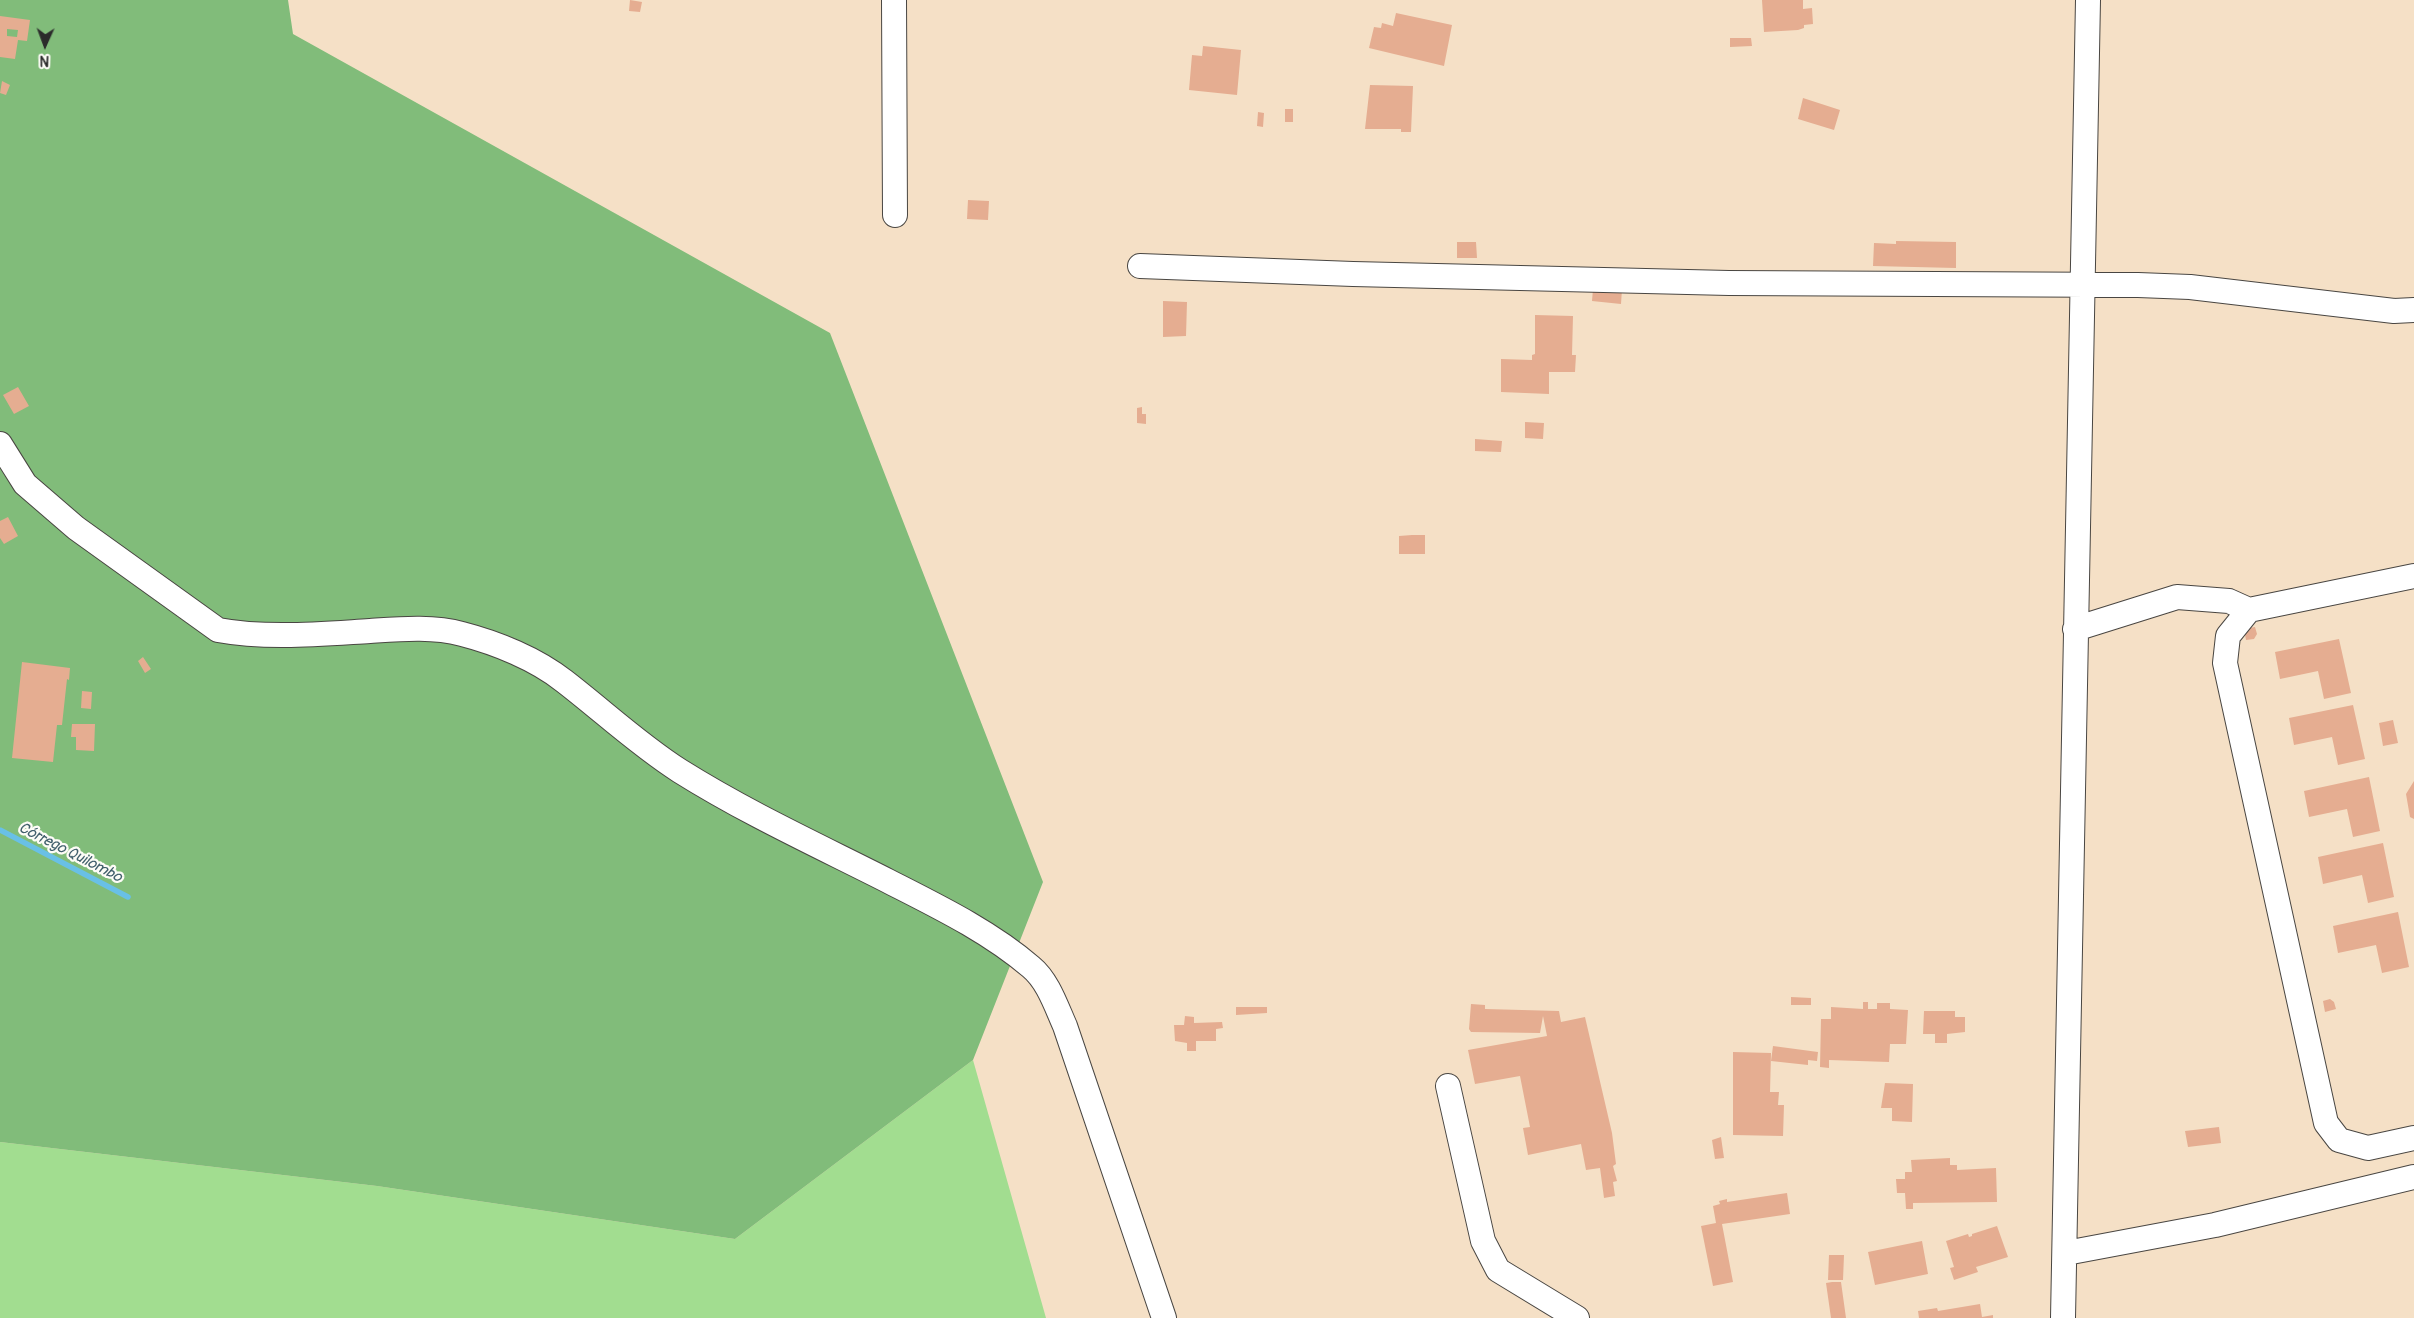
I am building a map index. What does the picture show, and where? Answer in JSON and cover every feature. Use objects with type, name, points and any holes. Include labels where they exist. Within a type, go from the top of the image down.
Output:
[{"type":"street","points":[[894,0],[895,216]]},
{"type":"street","points":[[2063,1318],[2066,1253],[2075,629],[2084,283],[2088,0]]},
{"type":"street","points":[[1140,266],[1353,274],[1720,283],[2084,283],[2190,287],[2394,312],[2414,310]]},
{"type":"street","points":[[0,444],[25,484],[76,528],[218,630],[242,634],[331,633],[410,628],[460,633],[499,647],[544,668],[563,680],[624,731],[680,771],[773,823],[935,905],[1002,945],[1034,969],[1050,994],[1065,1026],[1164,1318]]},
{"type":"street","points":[[2075,629],[2176,597],[2229,601],[2249,610],[2414,576]]},
{"type":"street","points":[[2249,610],[2228,636],[2225,663],[2326,1123],[2339,1140],[2368,1148],[2414,1138]]},
{"type":"street","points":[[1448,1086],[1483,1240],[1498,1270],[1577,1318]]},
{"type":"street","points":[[2066,1253],[2215,1225],[2414,1177]]},
{"type":"green space","points":[[0,0],[288,0],[293,34],[830,333],[1043,882],[973,1060],[735,1239],[377,1186],[0,1142]]},
{"type":"green space","points":[[973,1060],[1046,1318],[0,1318],[0,1142],[377,1186],[735,1239]]},
{"type":"building","points":[[630,0],[642,2],[640,12],[629,11]]},
{"type":"building","points":[[1762,0],[1803,0],[1803,9],[1812,8],[1813,24],[1804,25],[1804,28],[1798,30],[1764,32]]},
{"type":"building","points":[[1396,13],[1452,25],[1444,66],[1369,48],[1374,27],[1381,28],[1382,23],[1393,26]]},
{"type":"building","points":[[0,16],[30,20],[27,41],[18,40],[15,59],[0,57]],"holes":[[[7,29],[18,30],[17,37],[7,36]]]},
{"type":"building","points":[[1730,38],[1751,38],[1752,46],[1730,47]]},
{"type":"building","points":[[1203,46],[1241,50],[1237,95],[1189,90],[1192,55],[1202,56]]},
{"type":"building","points":[[2,81],[10,85],[6,95],[0,93]]},
{"type":"building","points":[[1370,85],[1413,86],[1411,132],[1401,132],[1401,129],[1365,129]]},
{"type":"building","points":[[1803,98],[1840,110],[1834,130],[1798,119]]},
{"type":"building","points":[[1285,109],[1293,109],[1293,122],[1285,122]]},
{"type":"building","points":[[1258,112],[1264,113],[1263,127],[1257,126]]},
{"type":"building","points":[[968,200],[989,201],[988,220],[967,219]]},
{"type":"building","points":[[1896,241],[1956,242],[1956,268],[1873,266],[1874,243],[1896,244]]},
{"type":"building","points":[[1457,242],[1476,242],[1477,258],[1457,258]]},
{"type":"building","points":[[1593,289],[1622,289],[1621,304],[1592,301]]},
{"type":"building","points":[[1163,301],[1187,302],[1186,336],[1163,337]]},
{"type":"building","points":[[1535,315],[1573,316],[1572,355],[1576,355],[1575,372],[1549,372],[1549,394],[1501,392],[1501,359],[1532,360],[1532,355],[1535,354]]},
{"type":"building","points":[[18,387],[29,406],[14,414],[3,395]]},
{"type":"building","points":[[1142,407],[1142,414],[1146,414],[1146,424],[1137,423],[1137,408]]},
{"type":"building","points":[[1525,422],[1544,423],[1543,439],[1525,438]]},
{"type":"building","points":[[1475,439],[1502,441],[1501,452],[1475,451]]},
{"type":"building","points":[[8,517],[18,536],[4,544],[0,538],[0,521]]},
{"type":"building","points":[[1425,535],[1425,554],[1399,554],[1399,536]]},
{"type":"building","points":[[2255,627],[2257,634],[2254,639],[2246,640],[2244,629]]},
{"type":"building","points":[[2339,639],[2351,693],[2324,699],[2318,671],[2280,679],[2275,652]]},
{"type":"building","points":[[143,657],[151,669],[145,673],[138,661]]},
{"type":"building","points":[[22,662],[70,668],[62,725],[57,725],[53,762],[12,758]]},
{"type":"building","points":[[82,691],[92,692],[91,709],[81,708]]},
{"type":"building","points":[[2353,705],[2365,759],[2338,765],[2332,737],[2294,745],[2289,718]]},
{"type":"building","points":[[2393,720],[2398,743],[2383,746],[2379,723]]},
{"type":"building","points":[[72,724],[95,724],[94,751],[76,750],[76,737],[71,737]]},
{"type":"building","points":[[2369,777],[2380,831],[2353,837],[2347,809],[2309,817],[2304,791]]},
{"type":"building","points":[[2414,781],[2414,819],[2410,817],[2406,794]]},
{"type":"building","points":[[2383,843],[2394,897],[2368,903],[2362,875],[2323,884],[2318,857]]},
{"type":"building","points":[[2398,912],[2409,967],[2382,973],[2376,945],[2338,953],[2333,926]]},
{"type":"building","points":[[1791,997],[1811,998],[1811,1005],[1791,1005]]},
{"type":"building","points":[[2330,999],[2334,1002],[2336,1009],[2325,1012],[2323,1001]]},
{"type":"building","points":[[1863,1002],[1868,1002],[1868,1009],[1877,1009],[1877,1003],[1890,1003],[1890,1009],[1908,1010],[1906,1044],[1890,1044],[1889,1062],[1829,1060],[1829,1068],[1820,1067],[1821,1019],[1831,1019],[1831,1007],[1863,1009]]},
{"type":"building","points":[[1471,1004],[1485,1005],[1485,1009],[1559,1011],[1561,1022],[1585,1017],[1612,1133],[1616,1164],[1613,1166],[1617,1181],[1613,1182],[1615,1196],[1604,1198],[1600,1168],[1586,1170],[1581,1144],[1528,1155],[1523,1128],[1530,1127],[1520,1076],[1475,1084],[1468,1050],[1547,1036],[1543,1016],[1540,1033],[1471,1032],[1469,1029]]},
{"type":"building","points":[[1236,1007],[1267,1007],[1267,1013],[1236,1015]]},
{"type":"building","points":[[1924,1011],[1955,1011],[1955,1017],[1965,1017],[1965,1032],[1947,1034],[1947,1043],[1935,1043],[1935,1034],[1923,1034]]},
{"type":"building","points":[[1185,1016],[1194,1017],[1194,1023],[1222,1022],[1223,1028],[1216,1029],[1216,1041],[1196,1041],[1196,1051],[1187,1051],[1187,1043],[1175,1041],[1174,1025],[1184,1025]]},
{"type":"building","points":[[1773,1046],[1818,1052],[1817,1061],[1808,1060],[1808,1065],[1771,1061]]},
{"type":"building","points":[[1733,1052],[1771,1053],[1770,1092],[1779,1092],[1778,1105],[1784,1105],[1783,1136],[1733,1135]]},
{"type":"building","points":[[1885,1083],[1913,1084],[1912,1122],[1892,1121],[1892,1108],[1881,1108]]},
{"type":"building","points":[[2219,1127],[2221,1143],[2188,1147],[2185,1131]]},
{"type":"building","points":[[1721,1137],[1724,1158],[1715,1159],[1712,1140]]},
{"type":"building","points":[[1950,1158],[1950,1165],[1957,1165],[1957,1170],[1996,1168],[1997,1202],[1913,1203],[1913,1209],[1906,1209],[1905,1193],[1897,1193],[1896,1179],[1905,1179],[1905,1172],[1912,1172],[1911,1160]]},
{"type":"building","points":[[1787,1193],[1790,1214],[1722,1224],[1733,1282],[1713,1286],[1701,1226],[1716,1223],[1713,1206],[1720,1204],[1719,1201],[1727,1199],[1727,1202]]},
{"type":"building","points":[[1997,1226],[2008,1257],[1976,1267],[1978,1272],[1954,1280],[1950,1268],[1954,1267],[1946,1241],[1968,1234],[1969,1237],[1972,1234]]},
{"type":"building","points":[[1922,1241],[1928,1274],[1875,1285],[1868,1252]]},
{"type":"building","points":[[1829,1255],[1844,1255],[1843,1280],[1828,1280]]},
{"type":"building","points":[[1841,1282],[1846,1318],[1831,1318],[1826,1283]]},
{"type":"building","points":[[1980,1304],[1982,1317],[1993,1315],[1993,1318],[1919,1318],[1918,1311],[1937,1308],[1938,1311]]},
{"type":"waterway","name":"Córrego Quilombo","points":[[0,830],[128,897]]}]
